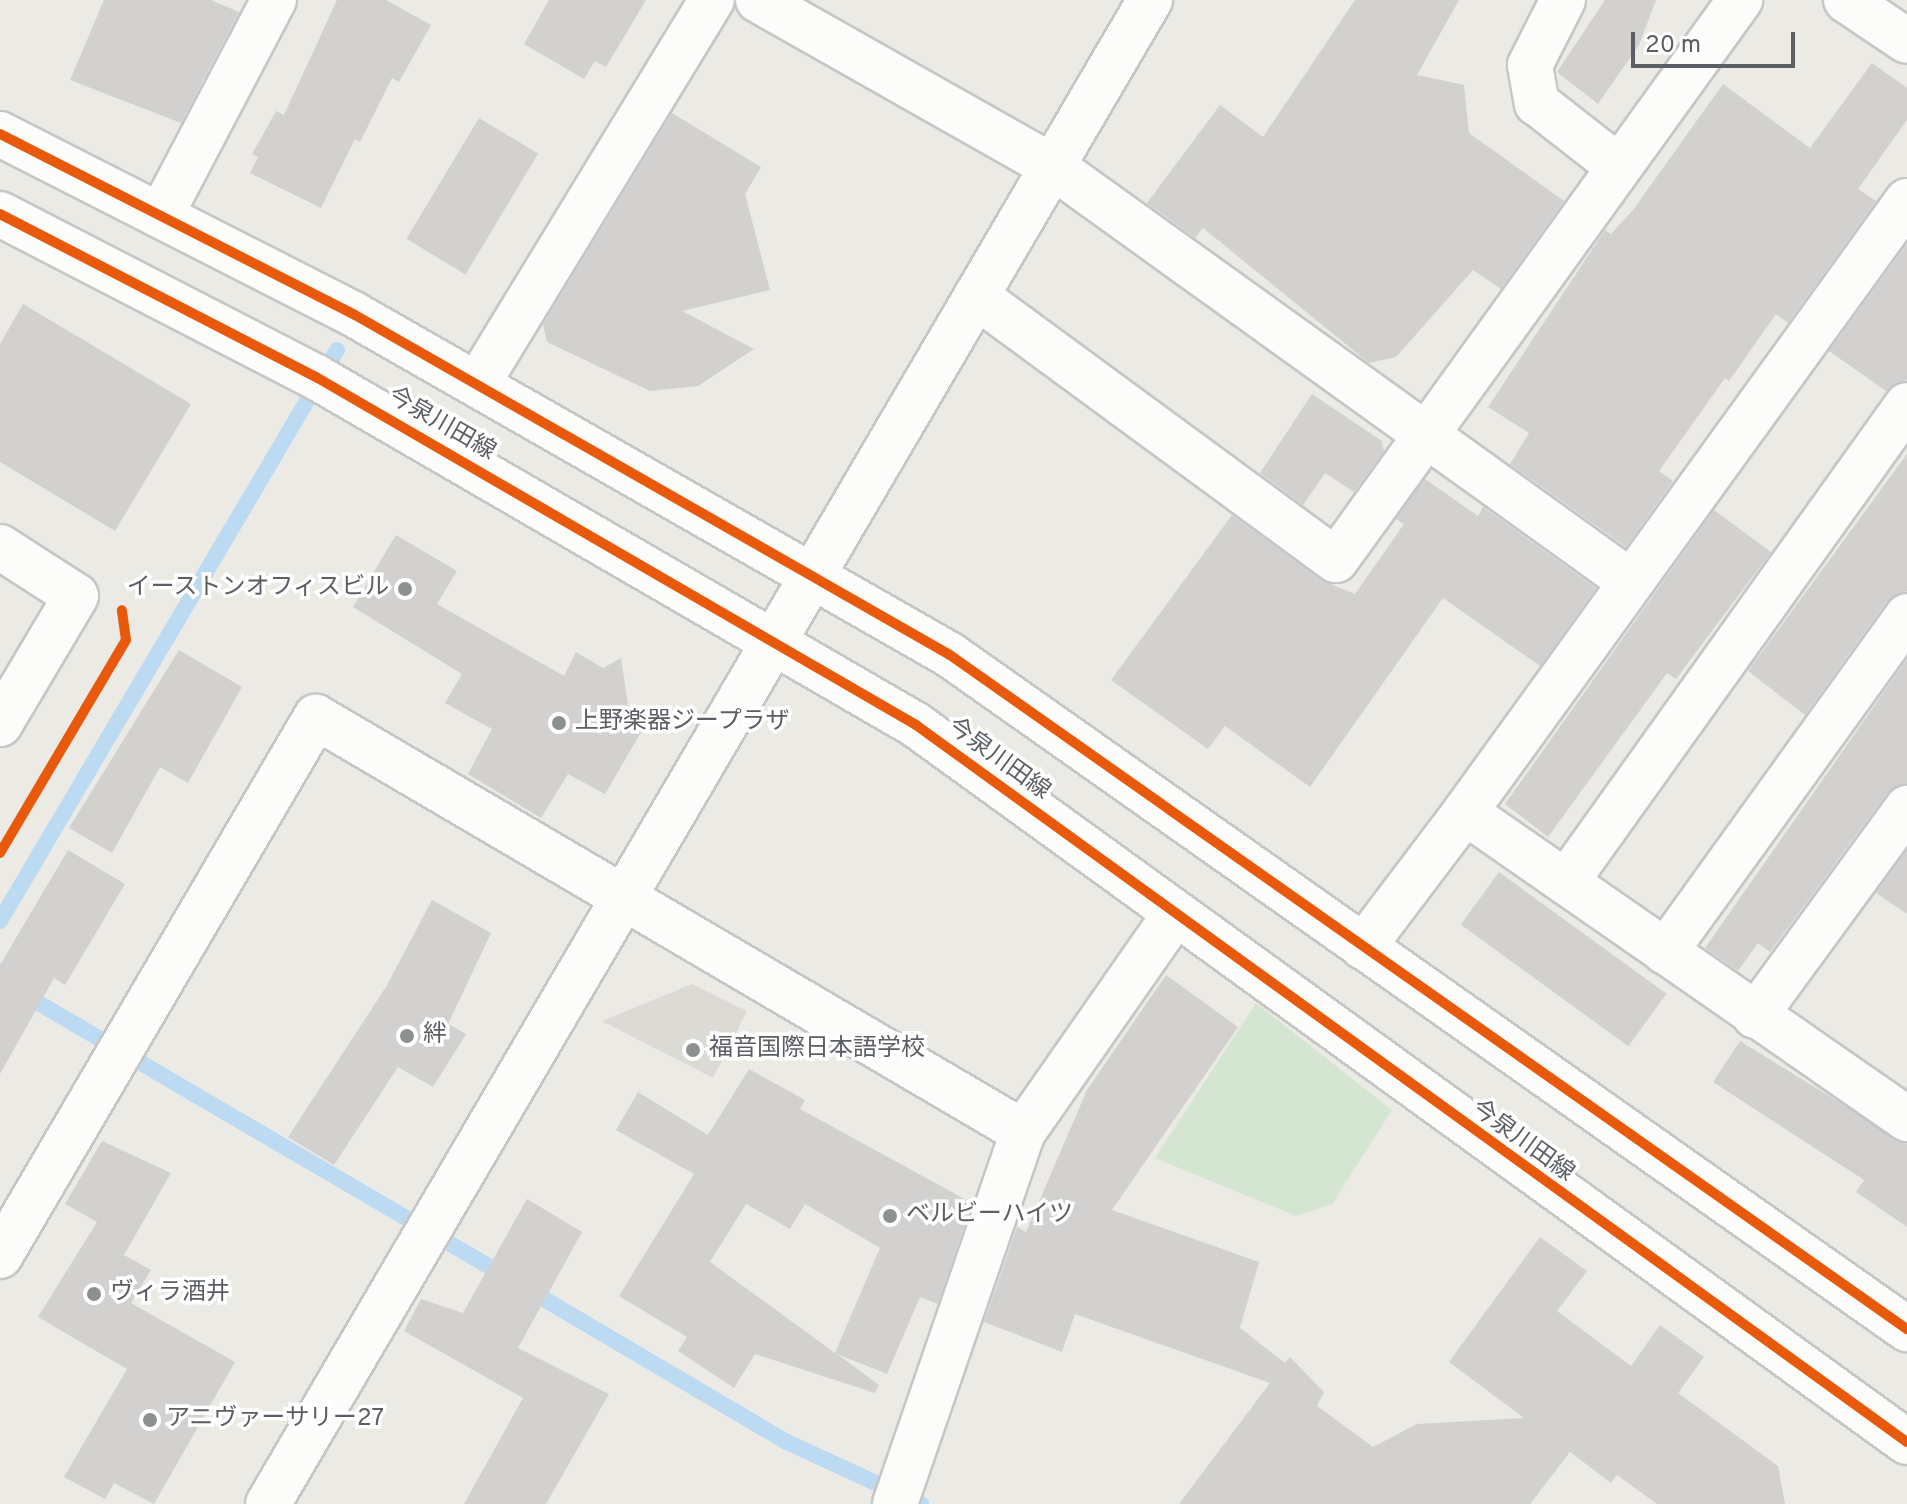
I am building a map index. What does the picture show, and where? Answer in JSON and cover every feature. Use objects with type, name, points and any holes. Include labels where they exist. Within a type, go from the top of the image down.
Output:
[{"type":"street","points":[[161,215],[274,0]]},
{"type":"street","points":[[478,383],[712,0]]},
{"type":"street","points":[[758,0],[1052,166],[1631,582]]},
{"type":"street","points":[[268,1504],[1150,0]]},
{"type":"street","points":[[1563,0],[1530,65],[1537,103],[1619,167]]},
{"type":"street","points":[[976,296],[1336,560],[1423,434],[1740,0]]},
{"type":"street","points":[[1846,0],[1907,41]]},
{"type":"street","points":[[0,134],[161,215],[478,383],[813,571],[950,655],[1907,1329]]},
{"type":"street","points":[[1363,947],[1465,812],[1907,201]]},
{"type":"street","name":"今泉川田線","points":[[0,214],[316,377],[774,637],[916,725],[1907,1442]]},
{"type":"street","points":[[1566,882],[1907,405]]},
{"type":"street","points":[[0,547],[76,596],[0,724]]},
{"type":"street","points":[[1665,952],[1907,616]]},
{"type":"street","points":[[0,1256],[316,717],[1023,1132]]},
{"type":"street","points":[[1755,1016],[1907,808]]},
{"type":"street","points":[[1465,812],[1907,1119]]},
{"type":"street","points":[[895,1504],[1023,1132],[1175,914]]},
{"type":"shaded area","name":"福音国際日本語学校","points":[[692,984],[747,1011],[713,1078],[602,1021]]},
{"type":"green space","points":[[1256,1003],[1392,1110],[1332,1204],[1296,1216],[1155,1158]]},
{"type":"building","points":[[104,0],[211,0],[239,12],[181,123],[70,80]]},
{"type":"building","points":[[337,0],[386,0],[431,25],[399,82],[392,78],[360,142],[355,139],[321,208],[250,173],[258,157],[252,154],[276,111],[284,115]]},
{"type":"building","points":[[549,0],[646,0],[606,67],[595,61],[584,79],[524,44]]},
{"type":"building","points":[[1355,0],[1459,0],[1417,75],[1464,85],[1469,133],[1564,201],[1501,289],[1473,270],[1396,357],[1369,363],[1203,228],[1195,238],[1147,203],[1220,105],[1263,137]]},
{"type":"building","points":[[1605,0],[1656,0],[1639,45],[1598,104],[1557,72]]},
{"type":"building","points":[[1872,63],[1907,88],[1907,120],[1858,189],[1876,201],[1788,323],[1776,314],[1729,381],[1725,378],[1659,471],[1673,481],[1626,547],[1510,464],[1529,433],[1488,407],[1605,230],[1611,234],[1633,210],[1723,84],[1810,148]]},
{"type":"building","points":[[672,113],[761,167],[745,194],[770,290],[682,311],[754,349],[698,386],[650,391],[547,342],[543,324]]},
{"type":"building","points":[[479,118],[538,154],[466,274],[406,239]]},
{"type":"building","points":[[1907,244],[1907,380],[1886,391],[1829,351]]},
{"type":"building","points":[[23,304],[191,404],[115,531],[0,462],[0,344]]},
{"type":"building","points":[[1312,394],[1382,441],[1384,451],[1354,492],[1325,473],[1303,505],[1260,473]]},
{"type":"building","points":[[1907,454],[1907,591],[1887,601],[1805,715],[1748,671]]},
{"type":"building","points":[[1425,479],[1478,516],[1483,507],[1596,588],[1540,666],[1443,598],[1310,787],[1225,726],[1208,749],[1111,680],[1232,515],[1321,580],[1355,594],[1404,524],[1396,519]]},
{"type":"building","points":[[1714,510],[1771,552],[1676,679],[1667,673],[1548,837],[1505,804]]},
{"type":"building","name":"上野楽器ジープラザ","points":[[396,535],[457,571],[437,604],[564,676],[576,652],[603,668],[621,658],[630,718],[644,727],[605,794],[568,774],[541,818],[468,774],[492,729],[445,703],[462,674],[353,607]]},
{"type":"building","points":[[179,650],[242,687],[188,783],[160,767],[112,853],[69,828]]},
{"type":"building","points":[[1907,659],[1907,783],[1887,793],[1770,952],[1758,943],[1738,971],[1705,948]]},
{"type":"building","points":[[68,850],[125,884],[65,985],[54,978],[0,1074],[0,965]]},
{"type":"building","points":[[1907,850],[1907,914],[1876,893]]},
{"type":"building","points":[[1499,872],[1666,994],[1628,1046],[1461,925]]},
{"type":"building","points":[[432,900],[491,933],[448,1024],[466,1034],[433,1087],[398,1067],[334,1165],[288,1137],[386,987]]},
{"type":"building","points":[[1166,975],[1238,1027],[1112,1210],[1259,1262],[1240,1328],[1285,1363],[1290,1357],[1324,1392],[1317,1406],[1373,1447],[1417,1424],[1524,1418],[1449,1362],[1540,1237],[1587,1271],[1557,1311],[1631,1366],[1660,1325],[1704,1357],[1678,1393],[1778,1466],[1785,1504],[1657,1504],[1617,1475],[1611,1483],[1570,1452],[1530,1504],[1179,1504],[1270,1383],[1075,1314],[1062,1352],[984,1322],[1017,1227],[1026,1232],[1087,1090]]},
{"type":"building","points":[[1740,1041],[1907,1144],[1907,1227],[1856,1192],[1864,1180],[1713,1082]]},
{"type":"building","points":[[749,1069],[805,1100],[800,1109],[972,1203],[938,1304],[920,1297],[887,1374],[837,1354],[879,1385],[875,1393],[755,1354],[734,1388],[678,1351],[687,1337],[619,1296],[694,1174],[616,1130],[638,1092],[708,1135]],"holes":[[[746,1204],[790,1229],[805,1204],[880,1248],[835,1353],[710,1262]]]},
{"type":"building","points":[[102,1141],[171,1173],[124,1255],[151,1270],[131,1303],[235,1362],[154,1504],[114,1483],[105,1499],[64,1477],[127,1369],[38,1317],[97,1222],[65,1204]]},
{"type":"building","points":[[527,1199],[582,1232],[518,1348],[609,1394],[546,1504],[464,1504],[523,1398],[404,1331],[421,1299],[463,1313]]},
{"type":"waterway","points":[[0,921],[337,350]]},
{"type":"waterway","points":[[0,971],[6,984],[507,1277]]},
{"type":"waterway","points":[[527,1289],[787,1442],[921,1504]]},
{"type":"cycle path","points":[[0,134],[355,315],[950,655],[1907,1329]]},
{"type":"cycle path","points":[[0,214],[316,377],[916,725],[1907,1442]]},
{"type":"cycle path","points":[[0,853],[126,640],[122,610]]},
{"type":"place","name":"イーストンオフィスビル","points":[[405,589]]},
{"type":"place","name":"上野楽器ジープラザ","points":[[559,723]]},
{"type":"place","name":"絆","points":[[407,1036]]},
{"type":"place","name":"福音国際日本語学校","points":[[693,1050]]},
{"type":"place","name":"ベルビーハイツ","points":[[890,1216]]},
{"type":"place","name":"ヴィラ酒井","points":[[94,1294]]},
{"type":"place","name":"アニヴァーサリー27","points":[[150,1420]]}]
